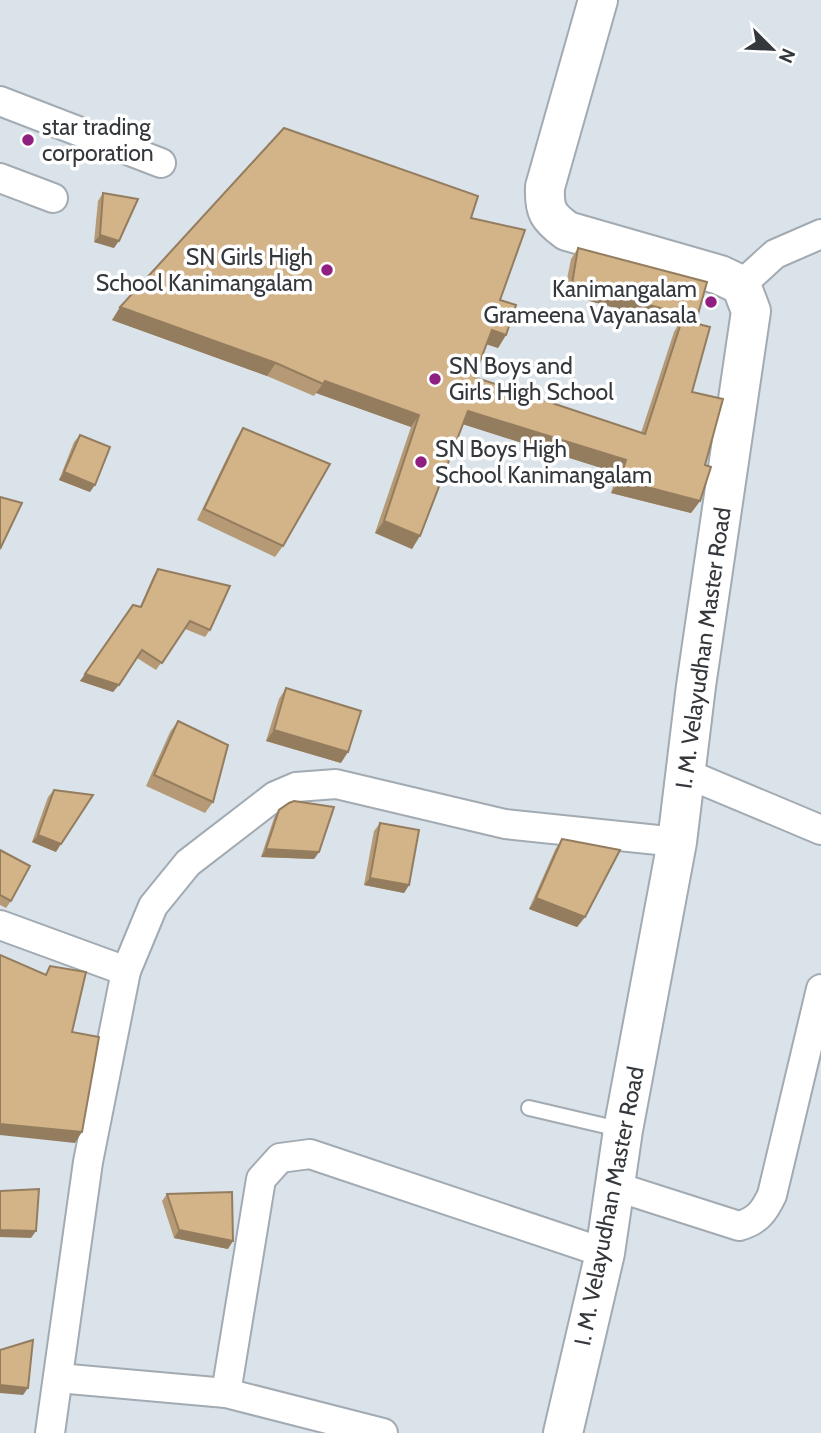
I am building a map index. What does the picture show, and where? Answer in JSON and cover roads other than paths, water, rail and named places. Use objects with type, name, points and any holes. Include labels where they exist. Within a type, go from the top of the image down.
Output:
[{"type":"street","points":[[597,0],[545,187],[544,206],[553,220],[567,231],[720,275],[741,285],[775,254],[821,234]]},
{"type":"street","points":[[0,101],[161,163]]},
{"type":"street","points":[[0,178],[53,198]]},
{"type":"street","name":"I. M. Velayudhan Master Road","points":[[563,1433],[605,1253],[623,1130],[677,842],[751,311],[741,285]]},
{"type":"street","points":[[685,773],[821,830]]},
{"type":"street","points":[[50,1433],[88,1162],[126,971],[153,906],[188,863],[275,796],[296,786],[336,784],[505,824],[677,842]]},
{"type":"street","points":[[0,925],[126,971]]},
{"type":"street","points":[[614,1186],[739,1226],[754,1222],[772,1195],[821,989]]},
{"type":"street","points":[[226,1392],[261,1179],[280,1158],[310,1154],[605,1253]]},
{"type":"street","points":[[58,1378],[226,1392],[383,1433]]},
{"type":"lane","points":[[529,1108],[623,1130]]},
{"type":"place","name":"star trading corporation","points":[[28,140]]},
{"type":"place","name":"SN Girls High School Kanimangalam","points":[[327,270]]},
{"type":"place","name":"Kanimangalam Grameena Vayanasala","points":[[711,302]]},
{"type":"place","name":"SN Boys and Girls High School","points":[[435,379]]},
{"type":"place","name":"SN Boys High School Kanimangalam","points":[[421,462]]}]
